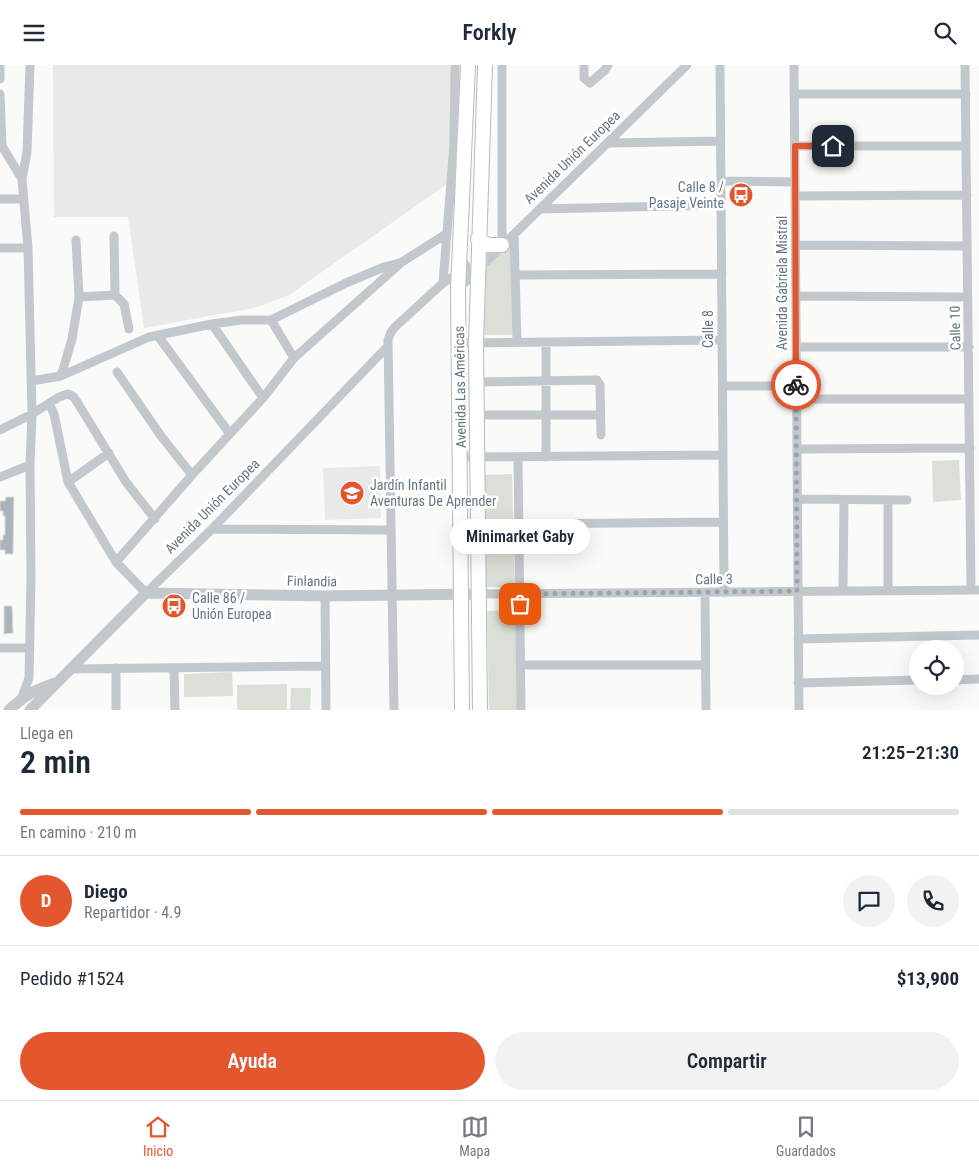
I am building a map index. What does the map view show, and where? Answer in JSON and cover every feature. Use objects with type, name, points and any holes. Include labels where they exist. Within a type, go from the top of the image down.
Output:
[{"type":"main road","name":"Avenida Las Américas","points":[[462,710],[458,289],[468,65]]},
{"type":"main road","name":"Avenida Las Américas","points":[[480,710],[476,343],[485,65]]},
{"type":"main road","points":[[478,239],[488,245],[502,245]]},
{"type":"street","points":[[0,65],[0,79]]},
{"type":"street","points":[[20,710],[22,697],[29,678],[30,648],[30,465],[32,414],[28,248],[22,179],[28,152],[30,65]]},
{"type":"street","points":[[443,283],[454,144],[455,65]]},
{"type":"street","points":[[502,65],[502,245]]},
{"type":"street","points":[[584,65],[584,78],[590,83],[608,65]]},
{"type":"street","name":"Avenida Unión Europea","points":[[458,289],[687,65]]},
{"type":"street","name":"Calle 8","points":[[720,65],[724,593]]},
{"type":"street","name":"Avenida Gabriela Mistral","points":[[794,65],[799,710]]},
{"type":"street","name":"Calle 10","points":[[965,65],[969,399],[975,590]]},
{"type":"street","points":[[0,94],[1,146],[22,179]]},
{"type":"street","points":[[794,94],[966,94]]},
{"type":"street","points":[[608,143],[721,141]]},
{"type":"street","points":[[795,146],[966,146]]},
{"type":"street","points":[[721,181],[795,182]]},
{"type":"street","points":[[795,196],[967,195]]},
{"type":"street","points":[[0,199],[23,199]]},
{"type":"street","points":[[540,209],[721,205]]},
{"type":"street","points":[[116,563],[262,398],[294,358],[402,262],[446,234]]},
{"type":"street","points":[[514,235],[517,342]]},
{"type":"street","points":[[114,236],[115,295],[124,304],[129,329]]},
{"type":"street","points":[[60,377],[72,339],[78,297],[76,240]]},
{"type":"street","points":[[795,245],[967,246]]},
{"type":"street","points":[[0,249],[28,248]]},
{"type":"street","points":[[460,256],[468,268],[477,271]]},
{"type":"street","points":[[31,381],[60,377],[149,337],[212,324],[271,320],[346,283],[384,267],[402,262]]},
{"type":"street","points":[[394,710],[387,347],[391,332],[443,283],[459,273]]},
{"type":"street","points":[[515,275],[722,274]]},
{"type":"street","points":[[78,297],[115,295]]},
{"type":"street","points":[[796,296],[968,297]]},
{"type":"street","points":[[271,320],[294,358]]},
{"type":"street","points":[[212,324],[262,398]]},
{"type":"street","points":[[158,336],[230,434]]},
{"type":"street","points":[[459,343],[722,340]]},
{"type":"street","points":[[546,342],[546,457]]},
{"type":"street","name":"Avenida Unión Europea","points":[[30,710],[212,529],[387,347]]},
{"type":"street","points":[[796,347],[969,347]]},
{"type":"street","points":[[117,372],[155,428],[192,475]]},
{"type":"street","points":[[476,382],[597,381],[600,385],[601,435]]},
{"type":"street","points":[[722,386],[796,386]]},
{"type":"street","points":[[0,430],[32,414],[59,397],[68,395],[74,397],[126,482],[155,519]]},
{"type":"street","points":[[796,399],[969,399]]},
{"type":"street","points":[[49,403],[54,414],[68,482],[116,563],[146,593]]},
{"type":"street","points":[[477,415],[600,415]]},
{"type":"street","points":[[796,449],[970,448]]},
{"type":"street","points":[[68,482],[109,453]]},
{"type":"street","points":[[461,457],[723,455]]},
{"type":"street","points":[[518,457],[521,710]]},
{"type":"street","points":[[0,477],[30,465]]},
{"type":"street","points":[[797,499],[907,500]]},
{"type":"street","points":[[843,590],[844,499]]},
{"type":"street","points":[[888,500],[888,590]]},
{"type":"street","points":[[519,524],[723,522]]},
{"type":"street","points":[[212,529],[392,530]]},
{"type":"street","name":"Calle 3","points":[[478,595],[975,590]]},
{"type":"street","name":"Finlandia","points":[[146,593],[325,596],[478,595]]},
{"type":"street","points":[[704,593],[706,710]]},
{"type":"street","points":[[325,596],[326,710]]},
{"type":"street","points":[[798,639],[979,635]]},
{"type":"street","points":[[0,648],[30,648]]},
{"type":"street","points":[[521,665],[705,665]]},
{"type":"street","points":[[71,669],[326,666]]},
{"type":"street","points":[[174,667],[175,710]]},
{"type":"street","points":[[116,668],[116,710]]},
{"type":"street","points":[[29,678],[40,700]]},
{"type":"street","points":[[964,680],[979,679]]},
{"type":"street","points":[[798,683],[909,681]]},
{"type":"street","name":"Avenida Unión Europea","points":[[9,710],[22,697],[40,700]]},
{"type":"shaded area","points":[[53,65],[450,65],[450,182],[289,295],[254,308],[144,328],[128,217],[54,217]]},
{"type":"shaded area","points":[[511,242],[512,335],[483,335],[482,271]]},
{"type":"shaded area","points":[[959,460],[961,500],[933,502],[932,461]]},
{"type":"shaded area","name":"Jardín Infantil Aventuras De Aprender","points":[[380,466],[381,518],[325,520],[323,468]]},
{"type":"shaded area","points":[[512,474],[515,588],[486,587],[484,475]]},
{"type":"shaded area","points":[[515,610],[518,710],[489,710],[487,611]]},
{"type":"shaded area","points":[[232,672],[233,696],[184,697],[184,674]]},
{"type":"shaded area","points":[[287,684],[287,710],[237,710],[237,685]]},
{"type":"shaded area","points":[[291,688],[311,688],[310,710],[290,710]]},
{"type":"building","points":[[6,497],[14,497],[13,554],[5,554],[5,550],[0,550],[0,540],[3,540],[3,535],[5,535],[5,516],[3,516],[3,511],[0,511],[0,501],[5,501]]},
{"type":"building","points":[[4,606],[12,606],[13,633],[4,634]]},
{"type":"way so far","points":[[520,604],[520,594],[797,591],[796,385]]},
{"type":"place","name":"Calle 8 / Pasaje Veinte","points":[[741,195]]},
{"type":"place","name":"Jardín Infantil Aventuras De Aprender","points":[[352,493]]},
{"type":"place","name":"Minimarket Gaby","points":[[520,604]]},
{"type":"place","name":"Calle 86 / Unión Europea","points":[[174,606]]},
{"type":"route","points":[[796,385],[795,146],[833,146]]}]
